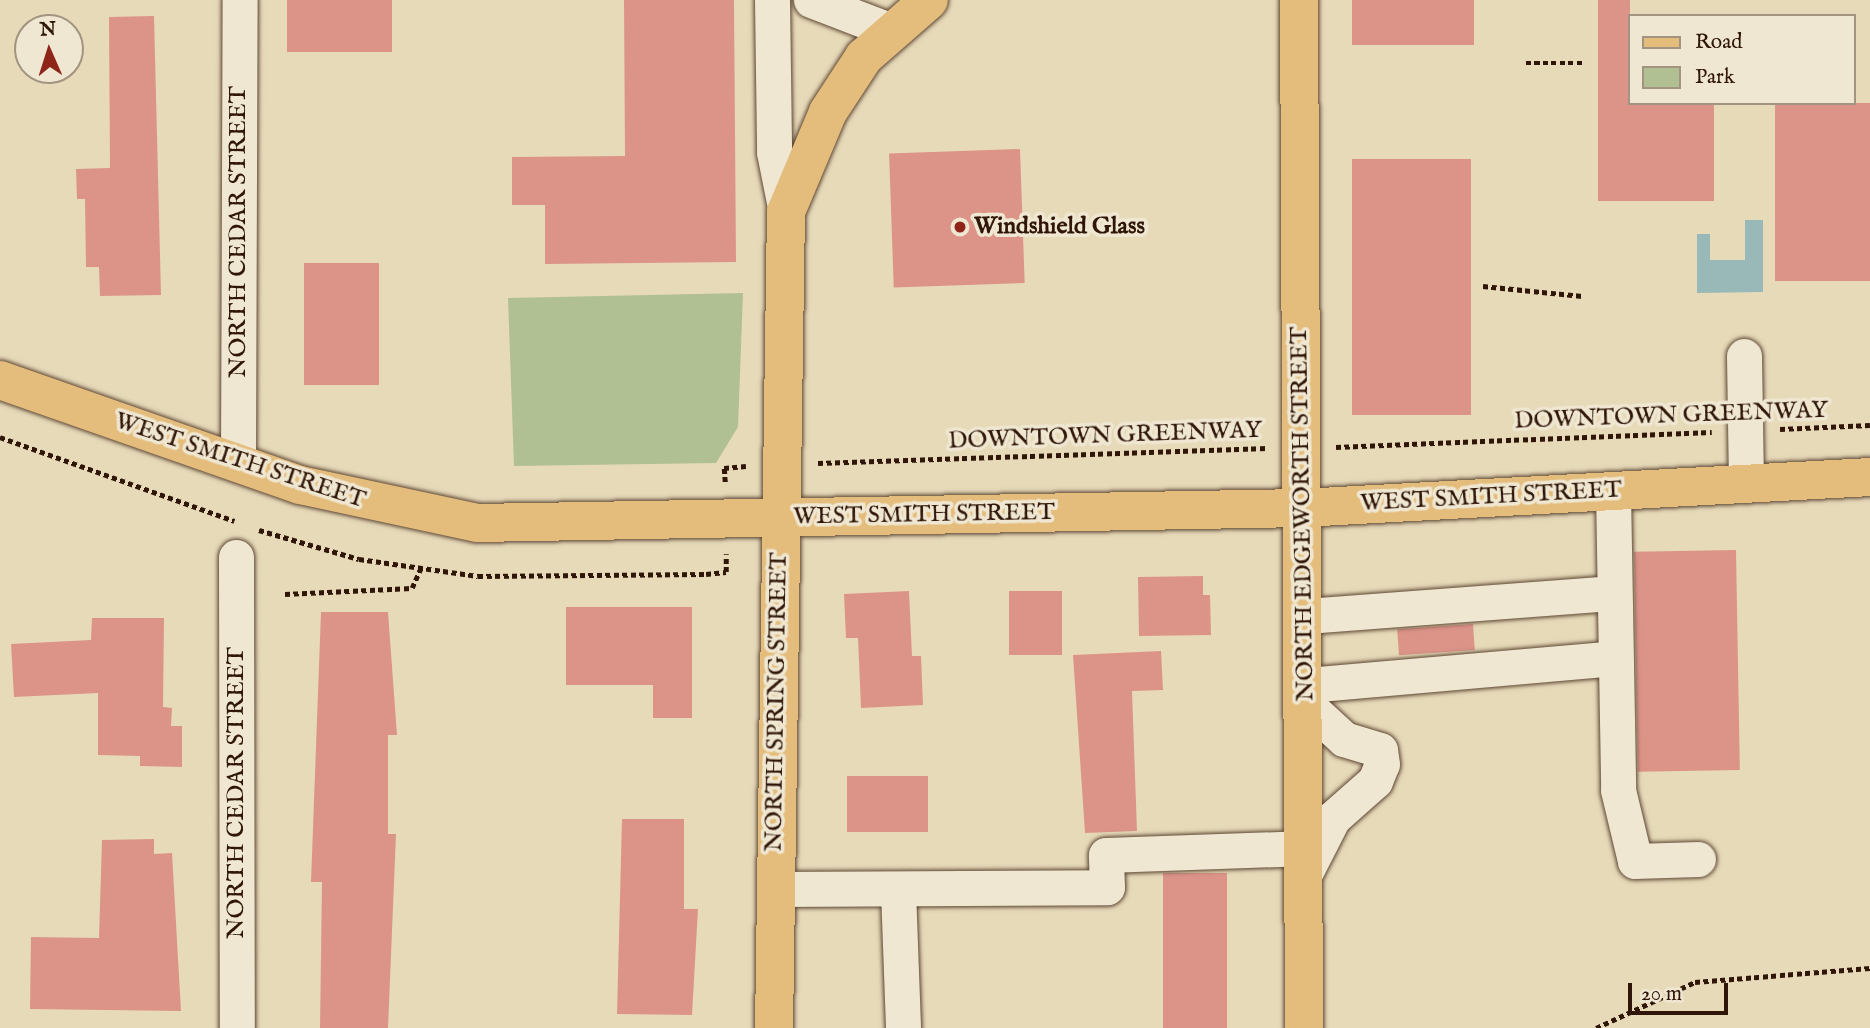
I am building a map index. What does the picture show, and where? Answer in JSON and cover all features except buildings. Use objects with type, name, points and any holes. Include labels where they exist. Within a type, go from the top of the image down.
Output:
[{"type":"main road","points":[[786,212],[828,112],[889,30],[929,0]]},
{"type":"main road","name":"NORTH EDGEWORTH STREET","points":[[1299,0],[1298,448],[1307,695],[1304,1028]]},
{"type":"main road","name":"NORTH SPRING STREET","points":[[774,1028],[779,518],[786,212]]},
{"type":"main road","name":"WEST SMITH STREET","points":[[0,380],[238,463],[406,513],[477,523],[1302,508],[1870,477]]},
{"type":"street","name":"NORTH CEDAR STREET","points":[[238,463],[240,0]]},
{"type":"street","name":"NORTH SPRING STREET","points":[[772,0],[774,152],[786,212]]},
{"type":"street","points":[[811,0],[889,30]]},
{"type":"street","points":[[1744,356],[1746,484]]},
{"type":"street","points":[[1613,491],[1618,790],[1635,861],[1698,859]]},
{"type":"street","name":"NORTH CEDAR STREET","points":[[236,557],[237,1028]]},
{"type":"street","points":[[1306,616],[1615,593]]},
{"type":"street","points":[[1307,695],[1615,658]]},
{"type":"street","points":[[775,889],[1107,887],[1106,855],[1306,859],[1333,818],[1375,781],[1382,764],[1380,750],[1344,739],[1307,695]]},
{"type":"street","points":[[898,890],[903,1028]]},
{"type":"path","points":[[1526,63],[1583,63]]},
{"type":"path","points":[[1483,286],[1582,296]]},
{"type":"path","name":"DOWNTOWN GREENWAY","points":[[726,557],[724,468],[1870,425]]},
{"type":"path","points":[[285,594],[412,587],[420,570]]},
{"type":"path","points":[[1596,1028],[1695,982],[1870,968]]},
{"type":"green space","points":[[743,293],[738,427],[716,463],[514,466],[508,298]]},
{"type":"water","points":[[1745,220],[1763,220],[1763,292],[1697,293],[1697,234],[1710,234],[1710,260],[1745,260]]},
{"type":"place","name":"Windshield Glass","points":[[960,227]]}]
